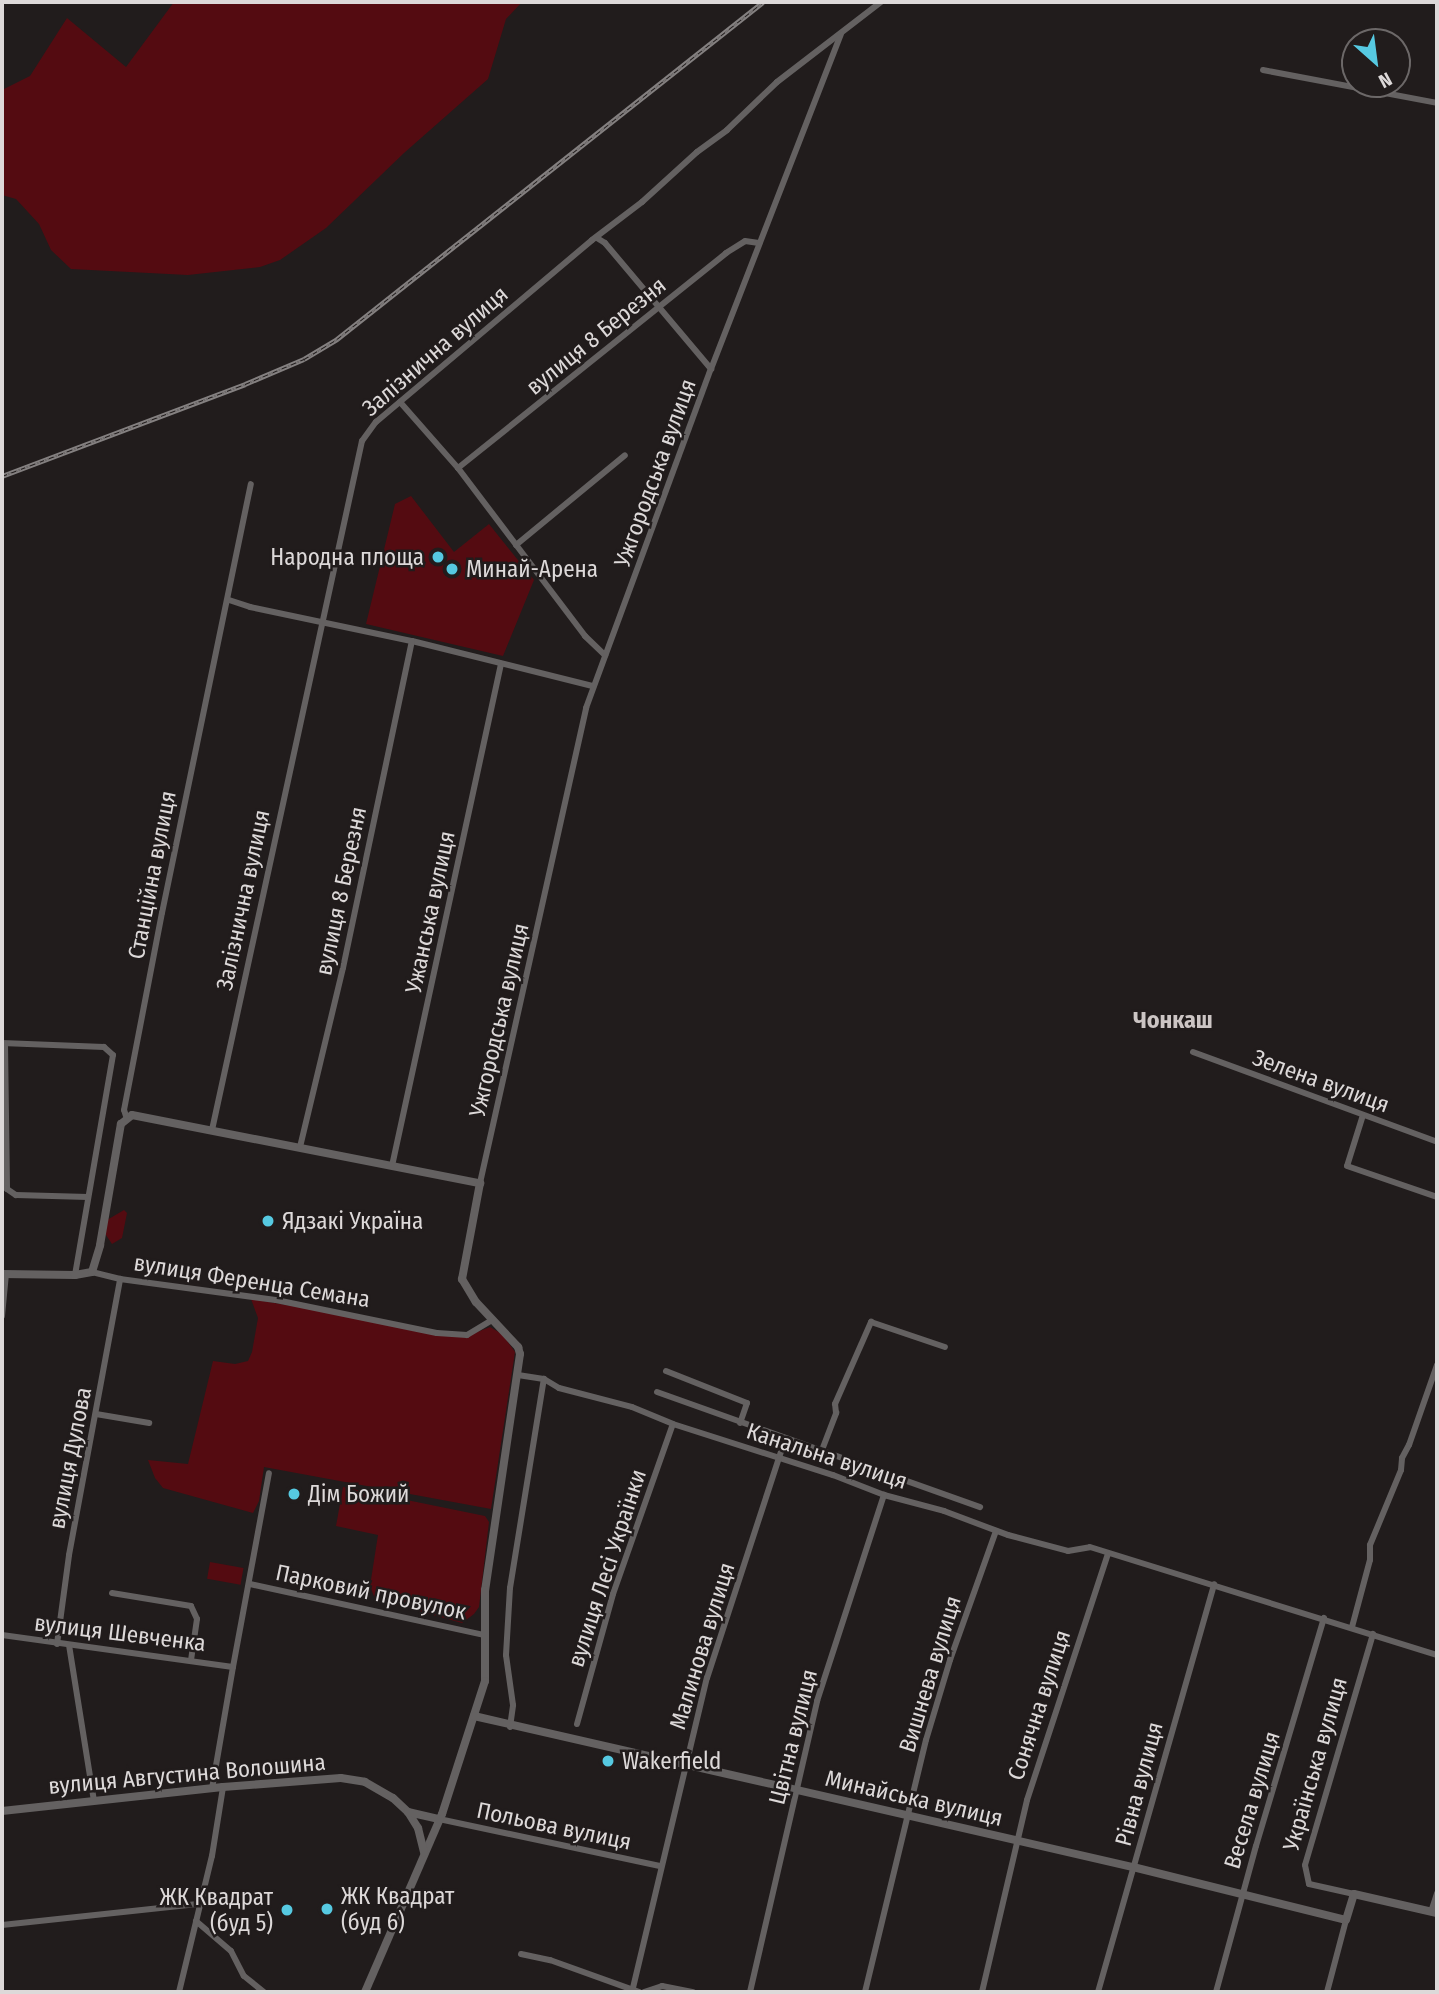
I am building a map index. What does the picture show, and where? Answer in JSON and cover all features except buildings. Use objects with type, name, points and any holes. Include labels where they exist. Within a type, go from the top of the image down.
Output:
[{"type":"street","name":"Залізнична вулиця","points":[[212,1129],[320,621],[362,440],[376,422],[642,202],[697,152],[727,130],[777,82],[881,2]]},
{"type":"street","name":"Ужгородська вулиця","points":[[480,1183],[593,686],[841,32]]},
{"type":"street","points":[[1263,71],[1437,103]]},
{"type":"street","points":[[597,238],[605,243],[657,308],[712,369]]},
{"type":"street","name":"вулиця 8 Березня","points":[[458,468],[737,246],[745,241],[759,243]]},
{"type":"street","points":[[400,402],[458,468],[585,636],[605,655]]},
{"type":"street","points":[[516,545],[625,455]]},
{"type":"street","name":"Станційна вулиця","points":[[92,1272],[100,1245],[118,1132],[126,1116],[124,1110],[162,912],[251,484]]},
{"type":"street","points":[[229,600],[412,641],[593,686]]},
{"type":"street","name":"вулиця 8 Березня","points":[[300,1147],[343,968],[412,641]]},
{"type":"street","name":"Ужанська вулиця","points":[[392,1166],[501,664]]},
{"type":"street","points":[[75,1275],[113,1055],[104,1047],[4,1043],[7,1189],[16,1195],[88,1197]]},
{"type":"street","name":"Зелена вулиця","points":[[1193,1052],[1437,1142]]},
{"type":"street","points":[[126,1116],[136,1115],[212,1129],[480,1183],[462,1279],[492,1320],[518,1347],[518,1376],[493,1524],[484,1635],[485,1681],[439,1819],[365,1992]]},
{"type":"street","points":[[1363,1115],[1347,1166],[1437,1197]]},
{"type":"street","name":"вулиця Ференца Семана","points":[[4,1274],[75,1275],[92,1272],[120,1279],[276,1300],[437,1333],[467,1335],[492,1320]]},
{"type":"street","points":[[2,1316],[4,1274]]},
{"type":"street","name":"вулиця Дулова","points":[[57,1644],[58,1618],[120,1279]]},
{"type":"street","points":[[822,1450],[840,1391],[871,1322],[945,1347]]},
{"type":"street","points":[[1352,1627],[1370,1560],[1370,1545],[1401,1470],[1402,1458],[1437,1365]]},
{"type":"street","points":[[666,1371],[747,1404],[740,1423]]},
{"type":"street","name":"Канальна вулиця","points":[[518,1376],[544,1379],[559,1388],[632,1407],[673,1424],[884,1495],[944,1511],[996,1531],[1068,1551],[1090,1547],[1437,1655]]},
{"type":"street","points":[[510,1727],[513,1705],[506,1655],[510,1588],[544,1379]]},
{"type":"street","points":[[657,1392],[785,1440],[822,1450],[980,1507]]},
{"type":"street","points":[[96,1414],[149,1423]]},
{"type":"street","name":"вулиця Лесі Українки","points":[[577,1724],[613,1594],[673,1424]]},
{"type":"street","name":"Малинова вулиця","points":[[637,1991],[661,1866],[707,1678],[781,1459],[785,1440]]},
{"type":"street","name":"вулиця Шевченка","points":[[212,1788],[269,1473]]},
{"type":"street","name":"Цвітна вулиця","points":[[750,1992],[817,1700],[884,1495]]},
{"type":"street","name":"Вишнева вулиця","points":[[865,1992],[907,1817],[950,1660],[996,1531]]},
{"type":"street","name":"Сонячна вулиця","points":[[982,1992],[1027,1800],[1108,1553]]},
{"type":"street","name":"Парковий провулок","points":[[250,1584],[484,1635]]},
{"type":"street","name":"Рівна вулиця","points":[[1098,1992],[1214,1584]]},
{"type":"street","points":[[112,1593],[191,1606],[197,1619],[191,1660]]},
{"type":"street","name":"Весела вулиця","points":[[1216,1992],[1324,1618]]},
{"type":"street","name":"Українська вулиця","points":[[1354,1894],[1309,1884],[1305,1865],[1373,1634]]},
{"type":"street","name":"вулиця Шевченка","points":[[2,1635],[233,1667]]},
{"type":"street","points":[[68,1645],[94,1801]]},
{"type":"street","name":"Минайська вулиця","points":[[474,1716],[510,1727],[1133,1867],[1346,1920]]},
{"type":"street","name":"вулиця Августина Волошина","points":[[2,1811],[212,1788],[341,1778],[376,1787],[408,1812],[418,1828],[424,1852]]},
{"type":"street","points":[[179,1992],[223,1787]]},
{"type":"street","name":"вулиця Августина Волошина","points":[[408,1812],[439,1819]]},
{"type":"street","name":"Польова вулиця","points":[[439,1819],[661,1866]]},
{"type":"street","points":[[1327,1992],[1354,1894],[1434,1912],[1437,1893]]},
{"type":"street","points":[[2,1925],[200,1904]]},
{"type":"street","points":[[196,1921],[230,1951],[244,1976],[264,1992]]},
{"type":"street","points":[[521,1954],[637,1991],[662,1986],[694,1992]]},
{"type":"shaded area","points":[[174,2],[522,2],[506,19],[488,79],[404,153],[326,228],[280,260],[260,267],[188,275],[71,269],[51,250],[39,224],[16,199],[2,195],[2,90],[30,76],[67,18],[126,67]]},
{"type":"shaded area","name":"Минай-Арена","points":[[411,496],[454,552],[489,524],[534,580],[503,656],[366,624],[395,504]]},
{"type":"shaded area","points":[[124,1210],[127,1213],[122,1238],[112,1244],[104,1232],[107,1220]]},
{"type":"shaded area","points":[[251,1299],[467,1336],[490,1327],[502,1334],[515,1352],[491,1509],[264,1467],[259,1501],[253,1513],[163,1488],[155,1478],[148,1460],[188,1464],[213,1361],[235,1364],[248,1361],[252,1352],[258,1318]]},
{"type":"shaded area","points":[[343,1487],[485,1516],[489,1522],[479,1607],[474,1614],[462,1623],[375,1599],[370,1586],[378,1535],[336,1526]]},
{"type":"shaded area","points":[[210,1562],[243,1568],[241,1585],[207,1579]]},
{"type":"railway","points":[[2,476],[245,384],[304,359],[337,339],[763,2]]},
{"type":"place","name":"Народна площа","points":[[438,557]]},
{"type":"place","name":"Минай-Арена","points":[[452,569]]},
{"type":"place","name":"Ядзакі Україна","points":[[268,1221]]},
{"type":"place","name":"Дім Божий","points":[[294,1494]]},
{"type":"place","name":"Wakerfield","points":[[608,1761]]},
{"type":"place","name":"ЖК Квадрат (буд 6)","points":[[327,1909]]},
{"type":"place","name":"ЖК Квадрат (буд 5)","points":[[287,1910]]},
{"type":"district","name":"Чонкаш","points":[[1173,1021]]}]
